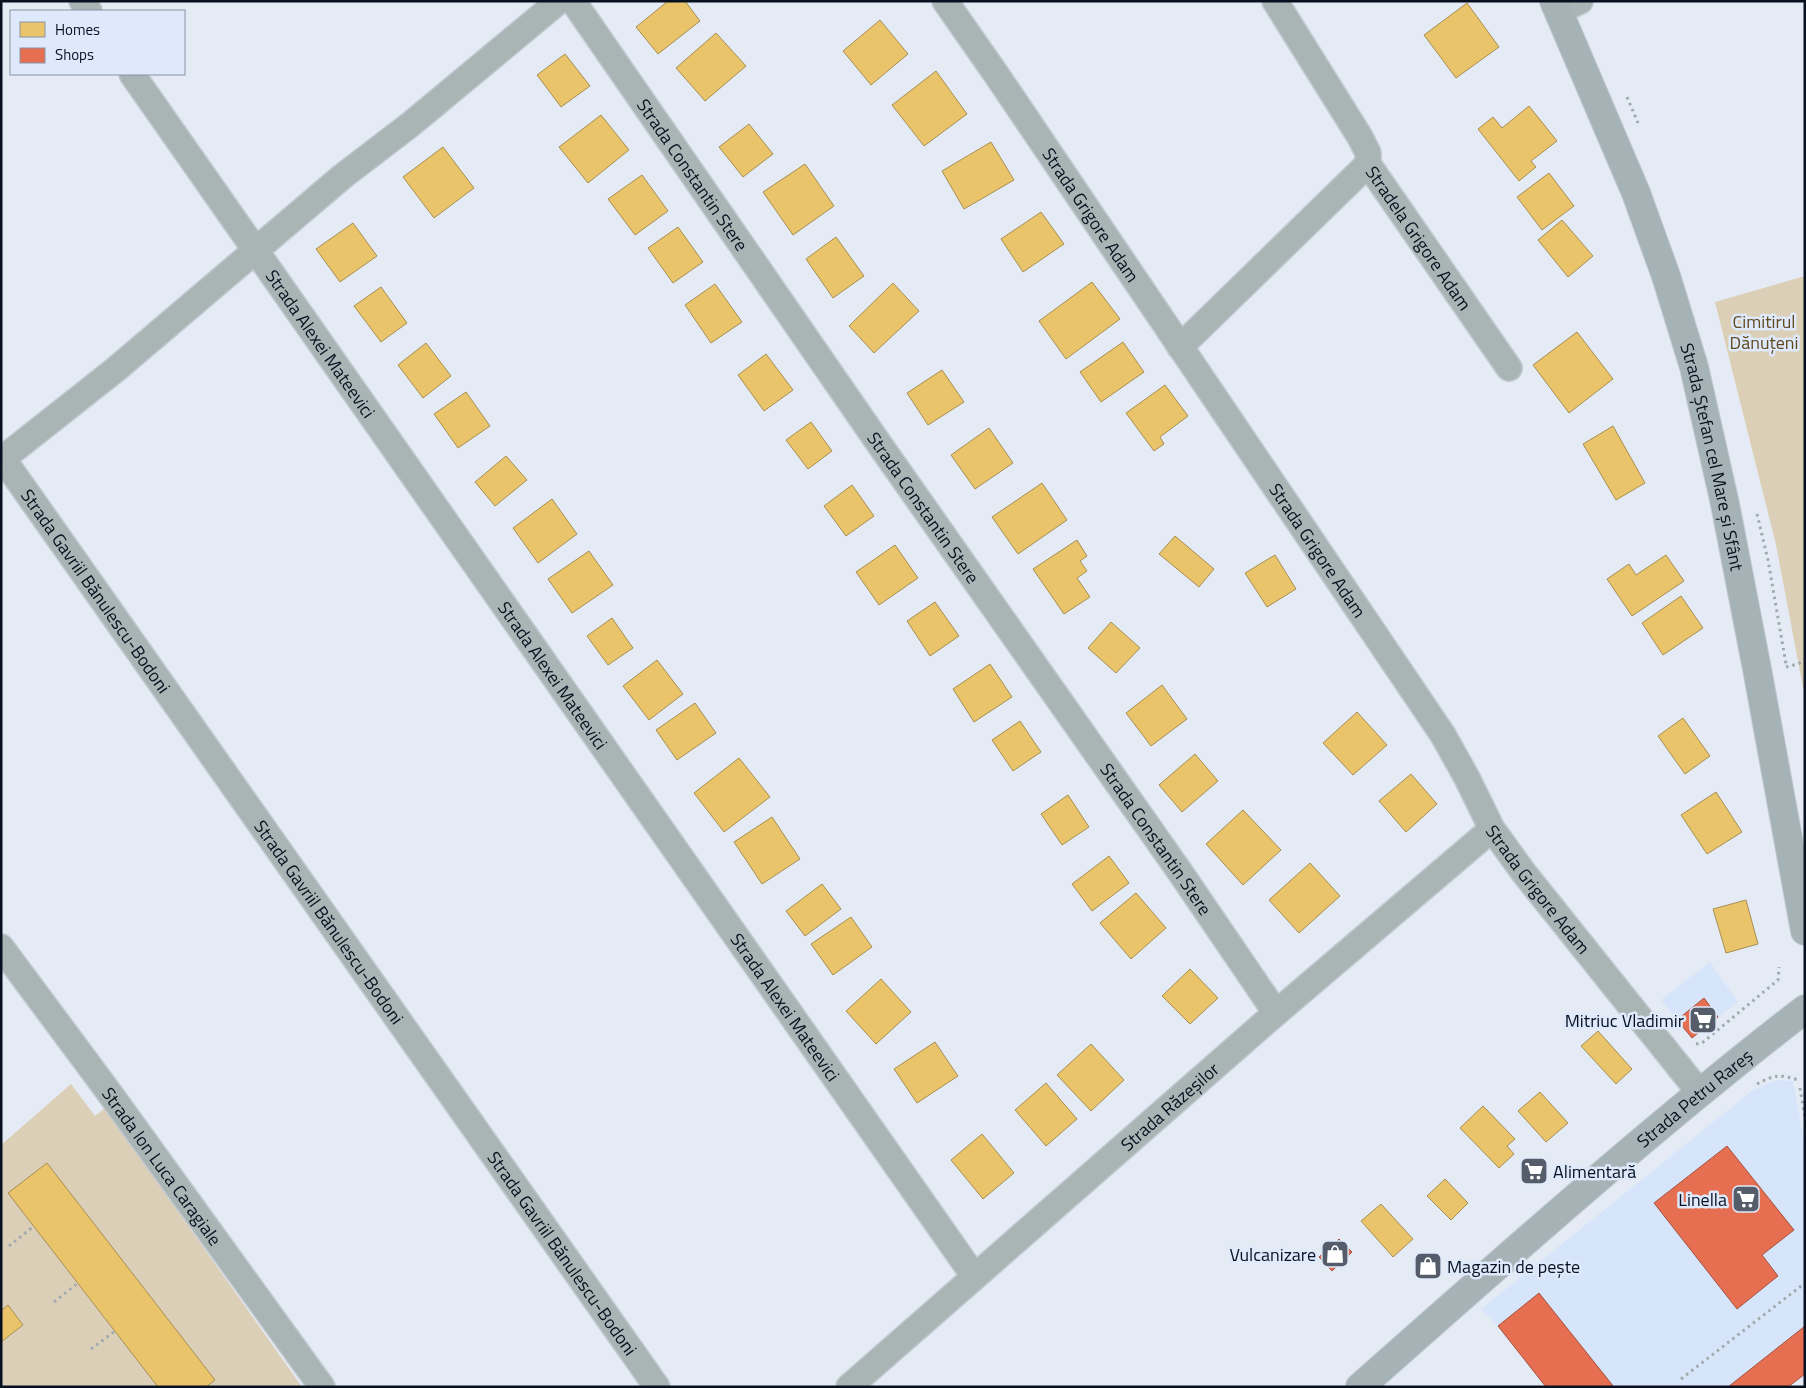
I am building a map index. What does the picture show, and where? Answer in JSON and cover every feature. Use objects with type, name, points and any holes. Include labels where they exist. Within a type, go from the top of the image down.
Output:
[{"type":"main road","name":"Strada Ștefan cel Mare și Sfânt","points":[[1564,5],[1666,276],[1694,366],[1757,669],[1805,931]]},
{"type":"main road","name":"Strada Petru Rareș","points":[[1360,1387],[1700,1092],[1805,1010]]},
{"type":"street","points":[[2,458],[115,370],[343,176],[472,75],[559,1]]},
{"type":"street","name":"Strada Constantin Stere","points":[[573,1],[882,448],[1169,856],[1276,1013]]},
{"type":"street","name":"Strada Grigore Adam","points":[[945,1],[1443,735],[1492,829],[1524,873],[1700,1092]]},
{"type":"street","name":"Stradela Grigore Adam","points":[[1275,1],[1360,137],[1368,153],[1368,164],[1510,368]]},
{"type":"street","name":"Strada Alexei Mateevici","points":[[133,75],[974,1276]]},
{"type":"street","points":[[1180,347],[1368,164]]},
{"type":"street","name":"Strada Gavriil Bănulescu-Bodoni","points":[[2,458],[657,1387]]},
{"type":"street","name":"Strada Răzeşilor","points":[[849,1387],[1276,1013],[1492,829]]},
{"type":"street","name":"Strada Ion Luca Caragiale","points":[[1,947],[120,1107],[322,1387]]},
{"type":"path","points":[[1786,667],[1805,660]]},
{"type":"path","points":[[1696,1044],[1702,1043],[1778,980],[1779,968]]},
{"type":"path","points":[[1800,1088],[1805,1118]]},
{"type":"path","points":[[9,1246],[34,1226]]},
{"type":"path","points":[[1681,1379],[1805,1282]]},
{"type":"path","points":[[54,1302],[78,1283]]},
{"type":"path","points":[[92,1349],[115,1331]]},
{"type":"shaded area","points":[[1710,962],[1738,1002],[1692,1038],[1661,1000]]},
{"type":"shaded area","points":[[1777,1080],[1793,1081],[1805,1145],[1805,1374],[1788,1387],[1546,1387],[1498,1326],[1481,1309],[1753,1090]]},
{"type":"green space","name":"Cimitirul Dănuțeni","points":[[1805,276],[1805,698],[1776,545],[1715,302]]},
{"type":"green space","points":[[71,1084],[95,1116],[105,1108],[302,1387],[1,1387],[1,1145]]},
{"type":"building: Homes","points":[[668,1],[685,1],[700,21],[658,54],[636,27]]},
{"type":"building: Homes","points":[[1467,3],[1499,47],[1456,78],[1424,35]]},
{"type":"building: Homes","points":[[880,20],[908,54],[871,85],[843,51]]},
{"type":"building: Homes","points":[[716,33],[746,66],[705,101],[676,68]]},
{"type":"building: Homes","points":[[565,54],[590,86],[561,107],[537,75]]},
{"type":"building: Homes","points":[[936,71],[967,114],[924,146],[892,105]]},
{"type":"building: Homes","points":[[1529,106],[1557,141],[1531,161],[1536,167],[1519,181],[1478,129],[1493,117],[1502,128]]},
{"type":"building: Homes","points":[[601,115],[629,150],[588,183],[559,147]]},
{"type":"building: Homes","points":[[749,124],[773,154],[743,177],[719,147]]},
{"type":"building: Homes","points":[[991,142],[1014,180],[964,209],[942,171]]},
{"type":"building: Homes","points":[[443,147],[474,188],[434,218],[403,177]]},
{"type":"building: Homes","points":[[805,164],[834,206],[793,235],[763,192]]},
{"type":"building: Homes","points":[[1549,173],[1574,206],[1542,230],[1517,197]]},
{"type":"building: Homes","points":[[642,175],[668,211],[635,235],[608,199]]},
{"type":"building: Homes","points":[[1041,212],[1064,244],[1023,272],[1001,239]]},
{"type":"building: Homes","points":[[1562,220],[1593,256],[1568,277],[1538,240]]},
{"type":"building: Homes","points":[[353,223],[377,256],[340,282],[316,249]]},
{"type":"building: Homes","points":[[678,227],[703,262],[673,283],[648,248]]},
{"type":"building: Homes","points":[[836,237],[864,276],[833,298],[806,259]]},
{"type":"building: Homes","points":[[1092,282],[1120,319],[1066,359],[1039,321]]},
{"type":"building: Homes","points":[[893,283],[919,311],[874,353],[849,326]]},
{"type":"building: Homes","points":[[715,284],[742,322],[711,343],[685,305]]},
{"type":"building: Homes","points":[[381,287],[407,323],[381,342],[354,306]]},
{"type":"building: Homes","points":[[1577,332],[1613,379],[1569,413],[1533,365]]},
{"type":"building: Homes","points":[[1123,342],[1144,372],[1101,402],[1080,372]]},
{"type":"building: Homes","points":[[426,343],[451,376],[423,398],[398,365]]},
{"type":"building: Homes","points":[[766,354],[793,390],[764,411],[738,375]]},
{"type":"building: Homes","points":[[942,370],[964,402],[928,425],[907,393]]},
{"type":"building: Homes","points":[[1165,385],[1188,416],[1160,437],[1164,444],[1154,451],[1126,413]]},
{"type":"building: Homes","points":[[466,392],[490,426],[458,448],[434,414]]},
{"type":"building: Homes","points":[[811,422],[832,451],[808,469],[786,440]]},
{"type":"building: Homes","points":[[1613,426],[1645,483],[1616,500],[1583,444]]},
{"type":"building: Homes","points":[[989,428],[1013,463],[975,489],[951,455]]},
{"type":"building: Homes","points":[[506,456],[527,480],[495,506],[475,482]]},
{"type":"building: Homes","points":[[1042,483],[1067,520],[1018,554],[992,517]]},
{"type":"building: Homes","points":[[852,485],[874,516],[846,536],[824,506]]},
{"type":"building: Homes","points":[[552,499],[577,534],[538,563],[513,528]]},
{"type":"building: Homes","points":[[1175,536],[1214,569],[1199,587],[1159,554]]},
{"type":"building: Homes","points":[[1077,540],[1087,556],[1080,561],[1087,571],[1077,578],[1090,597],[1064,614],[1033,569]]},
{"type":"building: Homes","points":[[895,545],[918,578],[879,605],[856,572]]},
{"type":"building: Homes","points":[[589,551],[613,585],[572,613],[548,579]]},
{"type":"building: Homes","points":[[1275,555],[1296,589],[1267,607],[1245,573]]},
{"type":"building: Homes","points":[[1666,555],[1684,581],[1632,616],[1607,579],[1629,564],[1636,575]]},
{"type":"building: Homes","points":[[1681,596],[1703,628],[1663,655],[1642,623]]},
{"type":"building: Homes","points":[[935,602],[959,636],[930,656],[907,621]]},
{"type":"building: Homes","points":[[612,618],[633,648],[608,665],[587,636]]},
{"type":"building: Homes","points":[[1111,622],[1140,648],[1116,673],[1088,648]]},
{"type":"building: Homes","points":[[657,660],[683,694],[649,720],[623,686]]},
{"type":"building: Homes","points":[[990,664],[1012,697],[974,722],[953,689]]},
{"type":"building: Homes","points":[[1162,685],[1187,719],[1151,746],[1126,713]]},
{"type":"building: Homes","points":[[695,703],[716,733],[677,760],[656,730]]},
{"type":"building: Homes","points":[[1357,712],[1387,745],[1353,775],[1323,743]]},
{"type":"building: Homes","points":[[1683,718],[1710,756],[1685,774],[1658,736]]},
{"type":"building: Homes","points":[[1020,721],[1041,752],[1013,771],[992,740]]},
{"type":"building: Homes","points":[[1195,754],[1218,781],[1182,812],[1159,785]]},
{"type":"building: Homes","points":[[739,758],[770,797],[724,832],[694,793]]},
{"type":"building: Homes","points":[[1411,774],[1437,804],[1406,832],[1379,801]]},
{"type":"building: Homes","points":[[1716,792],[1742,832],[1707,854],[1681,815]]},
{"type":"building: Homes","points":[[1068,795],[1089,827],[1062,845],[1041,814]]},
{"type":"building: Homes","points":[[1243,810],[1281,850],[1243,885],[1206,844]]},
{"type":"building: Homes","points":[[772,817],[800,859],[762,884],[734,842]]},
{"type":"building: Homes","points":[[1109,856],[1129,883],[1092,911],[1072,884]]},
{"type":"building: Homes","points":[[1310,863],[1340,896],[1299,933],[1269,900]]},
{"type":"building: Homes","points":[[822,884],[841,909],[805,936],[786,911]]},
{"type":"building: Homes","points":[[1136,893],[1166,928],[1131,959],[1100,923]]},
{"type":"building: Homes","points":[[1746,900],[1758,944],[1726,953],[1713,909]]},
{"type":"building: Homes","points":[[851,917],[872,947],[833,975],[811,944]]},
{"type":"building: Homes","points":[[1190,969],[1218,998],[1190,1024],[1162,996]]},
{"type":"building: Homes","points":[[881,979],[911,1012],[876,1044],[846,1011]]},
{"type":"building: Homes","points":[[1598,1031],[1632,1069],[1616,1084],[1581,1046]]},
{"type":"building: Homes","points":[[935,1042],[958,1076],[917,1103],[894,1069]]},
{"type":"building: Homes","points":[[1091,1044],[1124,1080],[1091,1111],[1057,1075]]},
{"type":"building: Homes","points":[[1046,1083],[1077,1119],[1046,1146],[1015,1110]]},
{"type":"building: Homes","points":[[1540,1092],[1568,1123],[1546,1142],[1518,1111]]},
{"type":"building: Homes","points":[[1483,1106],[1515,1139],[1507,1146],[1514,1154],[1499,1168],[1460,1128]]},
{"type":"building: Homes","points":[[982,1134],[1014,1173],[983,1199],[951,1160]]},
{"type":"building: Homes","points":[[47,1163],[215,1380],[206,1387],[158,1387],[8,1193]]},
{"type":"building: Homes","points":[[1445,1179],[1468,1203],[1451,1220],[1427,1196]]},
{"type":"building: Homes","points":[[1381,1204],[1413,1239],[1393,1257],[1361,1221]]},
{"type":"building: Homes","points":[[8,1305],[23,1325],[1,1342],[1,1311]]},
{"type":"building: Shops","points":[[1704,998],[1718,1017],[1692,1038],[1677,1020]]},
{"type":"building: Shops","points":[[1727,1146],[1794,1230],[1762,1255],[1778,1276],[1737,1309],[1654,1203]]},
{"type":"building: Shops","points":[[1535,1160],[1546,1172],[1533,1184],[1522,1172]]},
{"type":"building: Shops","points":[[1339,1239],[1352,1252],[1332,1271],[1319,1257]]},
{"type":"building: Shops","points":[[1428,1255],[1438,1268],[1428,1276],[1418,1263]]},
{"type":"building: Shops","points":[[1539,1293],[1614,1387],[1546,1387],[1498,1326]]},
{"type":"building: Shops","points":[[1805,1326],[1805,1374],[1788,1387],[1728,1387]]},
{"type":"place","name":"Mitriuc Vladimir","points":[[1703,1020]]},
{"type":"place","name":"Alimentară","points":[[1534,1171]]},
{"type":"place","name":"Linella","points":[[1746,1199]]},
{"type":"place","name":"Vulcanizare","points":[[1335,1254]]},
{"type":"place","name":"Magazin de pește","points":[[1428,1266]]}]
